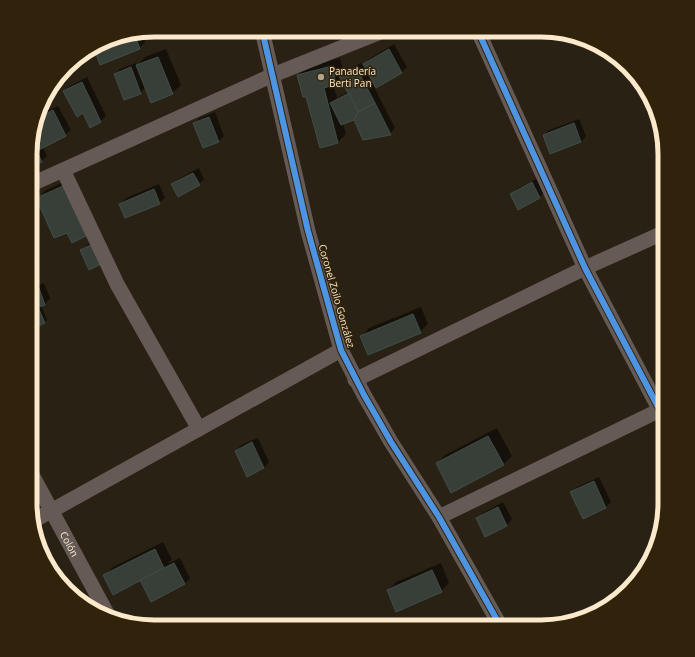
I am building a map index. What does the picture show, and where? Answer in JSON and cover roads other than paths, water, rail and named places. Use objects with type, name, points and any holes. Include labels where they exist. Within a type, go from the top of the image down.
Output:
[{"type":"street","name":"Coronel Zoilo González","points":[[264,37],[308,231],[341,350],[355,380],[391,442],[439,517],[497,620]]},
{"type":"street","points":[[37,182],[273,75],[368,37]]},
{"type":"street","points":[[481,37],[585,268],[658,407]]},
{"type":"street","points":[[63,170],[118,284],[199,429]]},
{"type":"street","points":[[355,380],[585,268],[658,235]]},
{"type":"street","points":[[38,518],[341,350]]},
{"type":"street","points":[[439,517],[658,417]]},
{"type":"street","name":"Colón","points":[[37,484],[105,609]]},
{"type":"place","name":"Panadería Berti Pan","points":[[321,77]]}]
